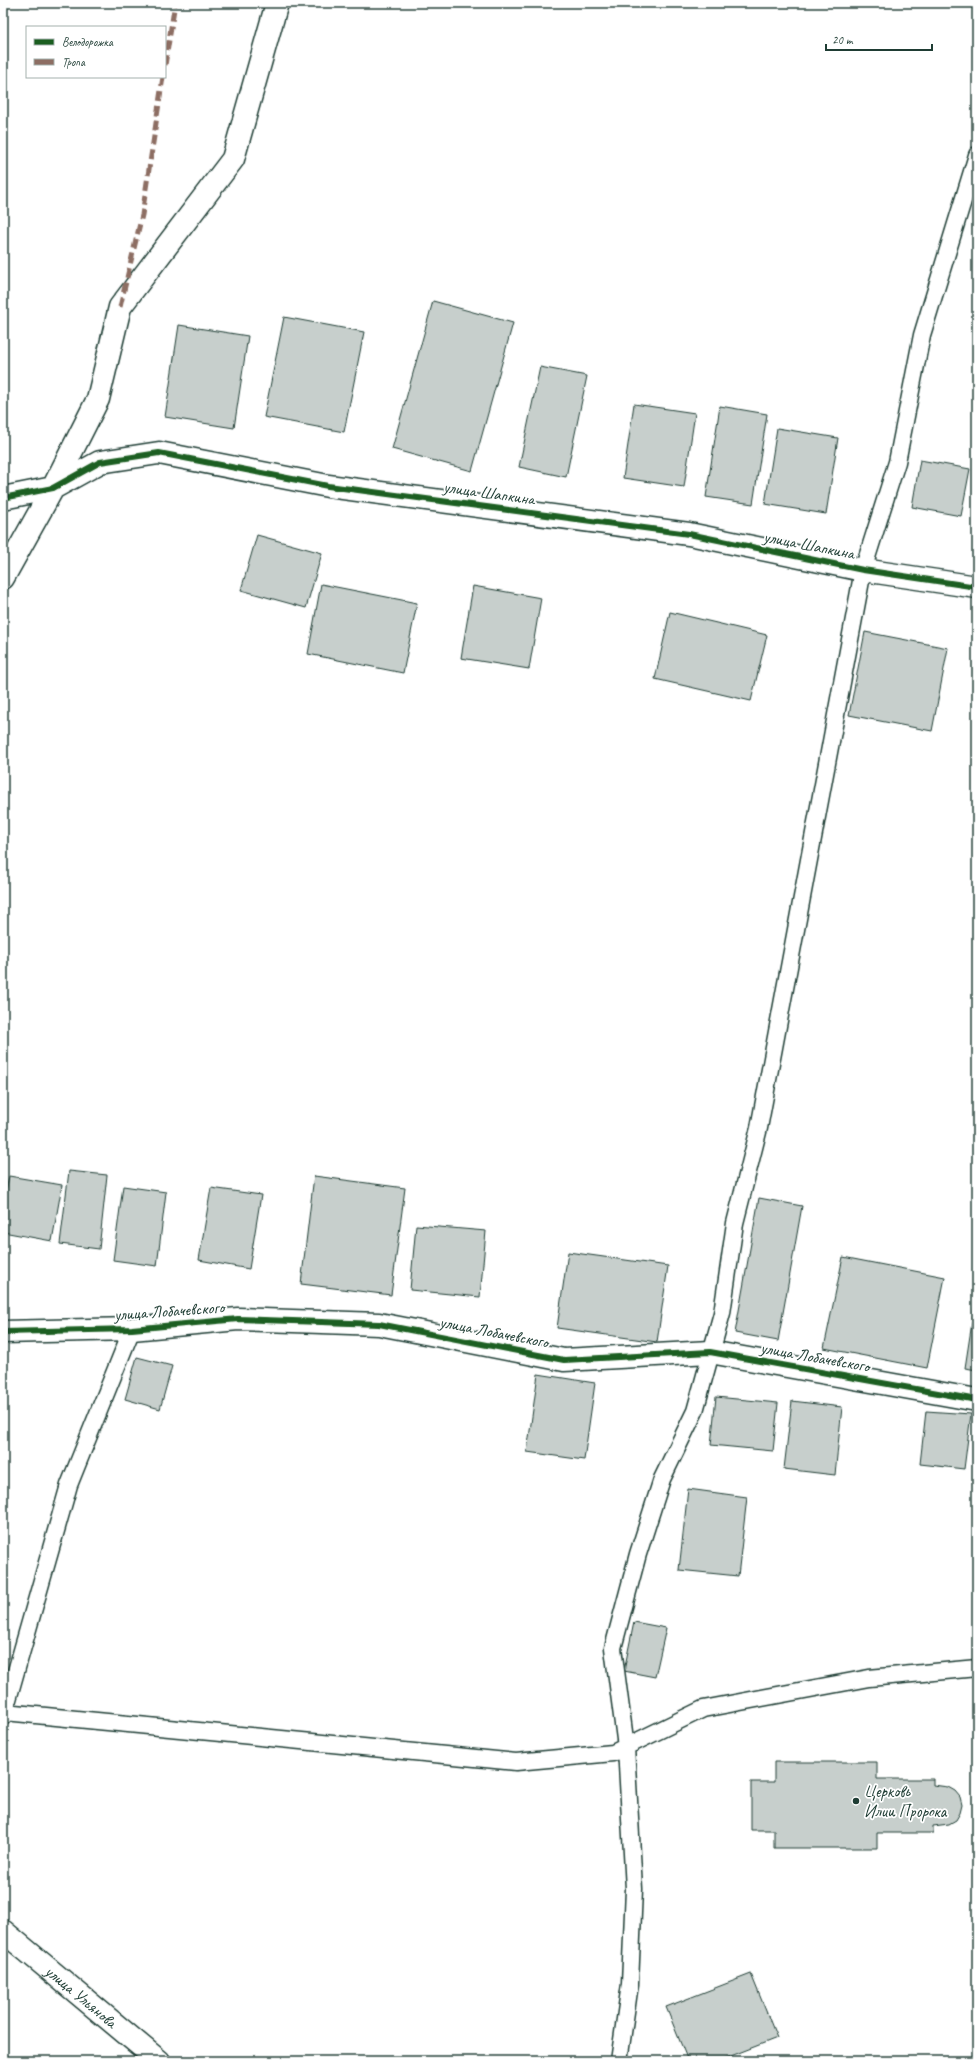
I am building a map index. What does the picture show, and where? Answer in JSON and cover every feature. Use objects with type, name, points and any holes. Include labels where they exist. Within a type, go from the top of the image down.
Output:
[{"type":"street","points":[[3,578],[53,488],[98,399],[120,307],[233,159],[278,3]]},
{"type":"street","name":"улица Шапкина","points":[[3,498],[53,488],[100,462],[159,453],[328,486],[689,534],[863,570],[977,587]]},
{"type":"street","name":"улица Лобачевского","points":[[3,1332],[132,1329],[238,1319],[379,1324],[564,1360],[710,1352],[977,1400]]},
{"type":"street","name":"улица Ульянова","points":[[3,1931],[159,2061]]},
{"type":"lane","points":[[619,2061],[630,1984],[634,1889],[626,1747],[613,1648],[638,1554],[662,1479],[695,1411],[710,1352],[722,1313],[735,1222],[759,1128],[863,570],[897,462],[922,335],[977,155]]},
{"type":"lane","points":[[132,1329],[69,1485],[4,1715],[516,1762],[613,1754],[703,1709],[869,1678],[977,1668]]},
{"type":"building","points":[[433,301],[513,323],[472,471],[392,449]]},
{"type":"building","points":[[284,317],[364,332],[344,432],[264,417]]},
{"type":"building","points":[[179,325],[248,336],[234,428],[165,417]]},
{"type":"building","points":[[540,367],[587,376],[566,477],[519,467]]},
{"type":"building","points":[[634,404],[695,413],[684,487],[623,478]]},
{"type":"building","points":[[720,406],[767,414],[753,504],[706,497]]},
{"type":"building","points":[[777,428],[838,438],[826,514],[765,504]]},
{"type":"building","points":[[920,460],[970,469],[961,516],[912,507]]},
{"type":"building","points":[[257,535],[322,553],[306,608],[241,590]]},
{"type":"building","points":[[321,584],[417,603],[403,673],[308,654]]},
{"type":"building","points":[[473,586],[541,598],[529,669],[461,658]]},
{"type":"building","points":[[670,612],[767,635],[751,701],[655,679]]},
{"type":"building","points":[[865,632],[948,648],[932,731],[849,715]]},
{"type":"building","points":[[69,1171],[107,1175],[99,1249],[60,1244]]},
{"type":"building","points":[[9,1176],[62,1185],[52,1241],[3,1232],[3,1207]]},
{"type":"building","points":[[314,1176],[405,1188],[391,1295],[301,1284]]},
{"type":"building","points":[[123,1186],[166,1192],[157,1266],[113,1260]]},
{"type":"building","points":[[211,1188],[261,1195],[249,1269],[199,1260]]},
{"type":"building","points":[[759,1198],[802,1206],[778,1341],[735,1333]]},
{"type":"building","points":[[416,1225],[486,1231],[480,1297],[410,1290]]},
{"type":"building","points":[[568,1252],[668,1266],[657,1342],[557,1328]]},
{"type":"building","points":[[843,1257],[945,1277],[927,1368],[824,1348]]},
{"type":"building","points":[[977,1290],[977,1370],[965,1368]]},
{"type":"building","points":[[137,1357],[172,1366],[160,1409],[125,1399]]},
{"type":"building","points":[[538,1374],[595,1383],[584,1460],[527,1452]]},
{"type":"building","points":[[716,1397],[778,1403],[773,1451],[711,1445]]},
{"type":"building","points":[[792,1401],[842,1407],[835,1475],[784,1469]]},
{"type":"building","points":[[926,1411],[971,1414],[964,1469],[920,1464]]},
{"type":"building","points":[[688,1489],[747,1497],[738,1576],[679,1570]]},
{"type":"building","points":[[634,1622],[666,1628],[655,1677],[624,1671]]},
{"type":"building","name":"Церковь Илии Пророка","points":[[774,1762],[877,1762],[877,1779],[933,1779],[933,1785],[948,1787],[955,1791],[960,1797],[962,1805],[960,1813],[956,1820],[949,1824],[933,1826],[933,1833],[877,1833],[877,1848],[774,1848],[774,1830],[751,1830],[751,1782],[774,1782]]},
{"type":"building","points":[[751,1974],[777,2038],[718,2061],[688,2061],[666,2007]]},
{"type":"marked path","points":[[166,59],[175,3]]},
{"type":"marked path","points":[[120,307],[142,215],[163,78]]},
{"type":"cycle path","points":[[3,498],[53,488],[100,462],[159,453],[328,486],[689,534],[863,570],[977,587]]},
{"type":"cycle path","points":[[3,1332],[132,1329],[238,1319],[379,1324],[564,1360],[710,1352],[977,1400]]},
{"type":"place","name":"Церковь Илии Пророка","points":[[856,1801]]}]
